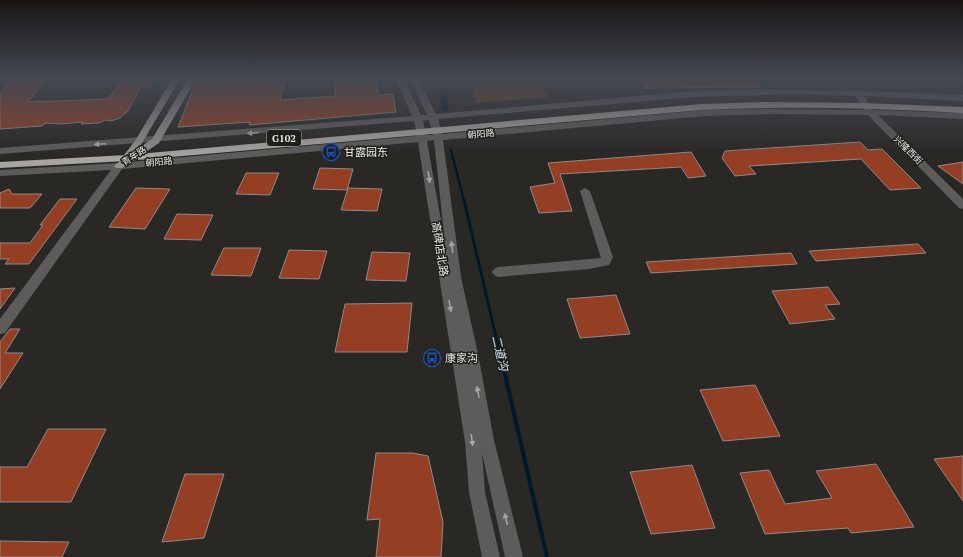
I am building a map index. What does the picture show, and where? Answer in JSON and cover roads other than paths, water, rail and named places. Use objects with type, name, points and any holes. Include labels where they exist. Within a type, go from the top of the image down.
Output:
[{"type":"highway","name":"朝阳路","points":[[141,146],[436,128],[701,107],[756,105]]},
{"type":"highway","name":"朝阳路","points":[[901,105],[963,110]]},
{"type":"highway","name":"朝阳路","points":[[0,165],[128,158],[420,129]]},
{"type":"highway","name":"朝阳路","points":[[0,159],[128,158]]},
{"type":"main road","name":"青年路","points":[[128,158],[141,146],[162,105]]},
{"type":"main road","name":"青年路","points":[[141,146],[156,141],[177,105]]},
{"type":"street","name":"高碑店北路","points":[[411,105],[420,129],[465,357]]},
{"type":"street","name":"高碑店北路","points":[[426,105],[436,128],[465,357]]},
{"type":"street","name":"朝阳路","points":[[156,141],[436,128],[611,105]]},
{"type":"street","name":"兴隆西街","points":[[867,105],[963,205]]},
{"type":"street","name":"朝阳路","points":[[885,105],[963,116]]},
{"type":"street","name":"朝阳路","points":[[0,173],[128,158],[420,129]]},
{"type":"street","name":"朝阳路","points":[[0,151],[141,146]]},
{"type":"street","points":[[0,330],[128,158]]},
{"type":"street","points":[[498,272],[589,265],[604,262],[607,257],[585,191]]},
{"type":"street","points":[[465,357],[477,492],[491,557]]},
{"type":"street","points":[[465,357],[514,557]]},
{"type":"waterway","name":"二道沟","points":[[444,105],[445,109]]},
{"type":"waterway","name":"二道沟","points":[[451,150],[464,201]]},
{"type":"waterway","name":"二道沟","points":[[464,200],[501,358]]},
{"type":"waterway","name":"二道沟","points":[[501,357],[547,557]]},
{"type":"place","name":"甘露园东","points":[[331,152]]},
{"type":"place","name":"康家沟","points":[[432,358]]}]
